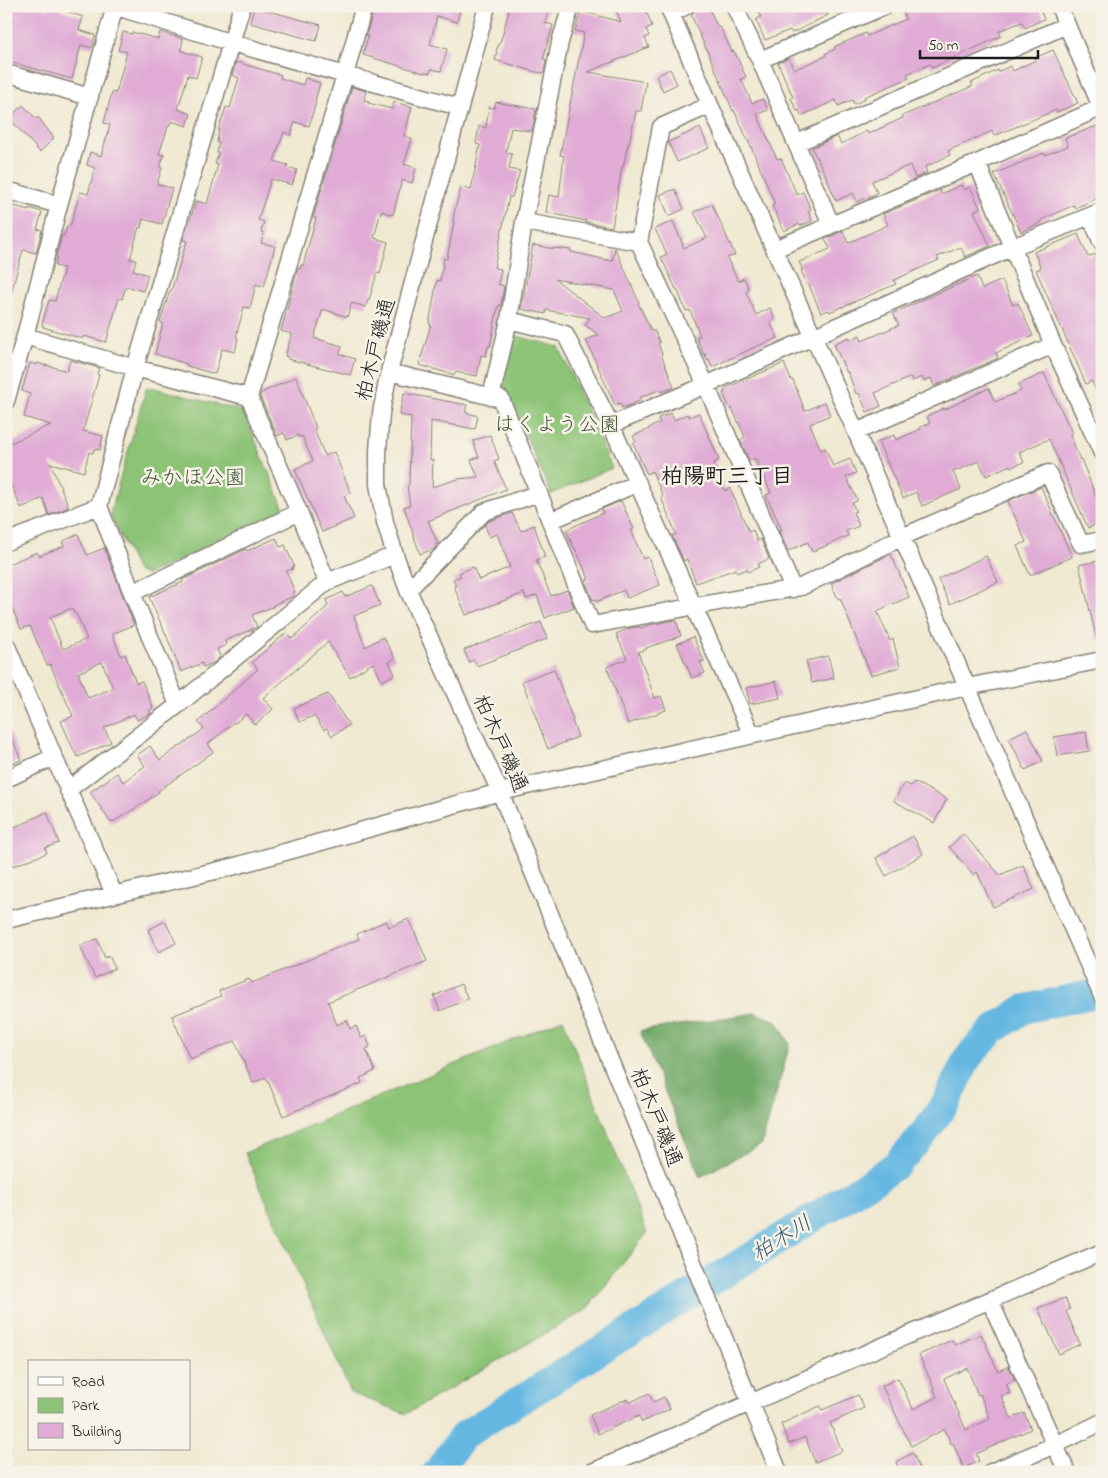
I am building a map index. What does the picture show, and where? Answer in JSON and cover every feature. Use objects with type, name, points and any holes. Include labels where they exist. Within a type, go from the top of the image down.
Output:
[{"type":"street","points":[[6,401],[115,6],[232,43],[459,108]]},
{"type":"street","points":[[178,705],[99,506],[135,368],[242,6]]},
{"type":"street","points":[[327,582],[249,397],[364,6]]},
{"type":"street","name":"柏木戸磯通","points":[[487,6],[389,372],[381,413],[378,451],[378,484],[385,522],[408,590],[500,792],[779,1472]]},
{"type":"street","points":[[491,397],[509,320],[524,222],[560,42],[571,6]]},
{"type":"street","points":[[734,6],[760,60],[831,224]]},
{"type":"street","points":[[760,60],[885,6]]},
{"type":"street","points":[[774,249],[977,163],[1101,107],[1059,6]]},
{"type":"street","points":[[675,9],[710,105],[814,336],[1102,996]]},
{"type":"street","points":[[797,144],[1067,25]]},
{"type":"street","points":[[6,73],[90,97]]},
{"type":"street","points":[[710,105],[661,127],[639,242],[706,385],[793,589]]},
{"type":"street","points":[[977,163],[1053,345],[1102,453]]},
{"type":"street","points":[[6,190],[60,205]]},
{"type":"street","points":[[612,425],[706,385],[1013,247],[1096,213],[1102,243]]},
{"type":"street","points":[[524,222],[639,242]]},
{"type":"street","points":[[509,320],[565,334],[612,425],[752,735]]},
{"type":"street","points":[[25,336],[135,368],[249,397]]},
{"type":"street","points":[[856,432],[1053,345]]},
{"type":"street","points":[[389,372],[501,399],[592,625],[801,587],[902,538],[1048,473],[1081,544],[1102,540]]},
{"type":"street","points":[[550,521],[638,483]]},
{"type":"street","points":[[408,590],[484,512],[539,493]]},
{"type":"street","points":[[6,542],[99,506]]},
{"type":"street","points":[[132,593],[299,512]]},
{"type":"street","points":[[68,790],[178,705],[327,582],[395,555]]},
{"type":"street","points":[[6,644],[11,670],[54,758],[114,894]]},
{"type":"street","points":[[6,920],[228,868],[500,792],[967,687],[1102,660]]},
{"type":"street","points":[[6,779],[54,758]]},
{"type":"street","points":[[592,1472],[1102,1252]]},
{"type":"street","points":[[990,1300],[1067,1472]]},
{"type":"street","points":[[991,1472],[1102,1422]]},
{"type":"green space","name":"はくよう公園","points":[[513,335],[559,347],[612,468],[551,494],[502,380]]},
{"type":"green space","name":"みかほ公園","points":[[151,387],[241,411],[245,416],[284,509],[282,515],[146,575],[137,571],[111,516],[111,510],[146,389]]},
{"type":"green space","points":[[755,1013],[777,1021],[790,1044],[762,1144],[700,1177],[640,1031]]},
{"type":"green space","points":[[563,1019],[647,1233],[586,1310],[406,1414],[351,1393],[245,1153]]},
{"type":"building","points":[[6,6],[37,6],[49,10],[51,6],[83,17],[79,30],[95,35],[92,48],[81,45],[72,79],[6,61],[6,42],[13,19],[6,17]]},
{"type":"building","points":[[375,6],[461,6],[457,22],[437,16],[430,44],[447,49],[441,71],[431,69],[430,73],[424,73],[363,55],[368,36],[366,35]]},
{"type":"building","points":[[510,6],[549,6],[545,23],[553,25],[543,59],[546,60],[544,73],[495,60]]},
{"type":"building","points":[[614,6],[644,6],[652,26],[646,29],[649,36],[645,38],[649,47],[588,72],[646,82],[641,111],[636,111],[622,167],[612,227],[546,212],[549,195],[559,197],[564,156],[560,155],[584,33],[575,31],[581,11],[621,22]]},
{"type":"building","points":[[696,6],[708,6],[718,28],[720,27],[732,52],[734,51],[746,77],[741,79],[752,103],[763,99],[768,110],[757,114],[777,159],[781,158],[797,195],[803,192],[811,210],[808,211],[812,221],[800,226],[799,224],[784,231],[772,205],[775,204],[755,156],[691,15],[695,11]]},
{"type":"building","points":[[756,6],[823,6],[828,15],[792,33],[790,30],[765,40],[756,20],[761,17]]},
{"type":"building","points":[[917,6],[1038,6],[1044,19],[1025,28],[1022,22],[999,31],[1001,36],[932,68],[930,64],[907,74],[909,78],[864,97],[865,99],[854,104],[852,100],[838,106],[836,100],[801,116],[791,98],[793,97],[778,63],[789,58],[794,69],[803,66],[826,56],[825,54],[835,49],[834,47],[866,33],[867,36],[906,19],[903,13]]},
{"type":"building","points":[[254,7],[321,25],[316,41],[250,23]]},
{"type":"building","points":[[123,32],[132,34],[132,32],[158,39],[160,32],[183,39],[182,51],[202,57],[196,78],[188,75],[178,109],[191,114],[187,126],[171,121],[159,154],[164,155],[157,184],[172,188],[162,224],[143,219],[130,259],[136,260],[133,270],[148,275],[143,291],[126,286],[122,299],[119,298],[106,342],[84,336],[80,338],[43,327],[42,325],[49,300],[55,301],[64,268],[55,266],[62,235],[64,236],[67,226],[70,227],[80,192],[88,194],[95,168],[87,165],[90,152],[101,156],[110,125],[104,123],[112,92],[116,93],[127,52],[118,50]]},
{"type":"building","points":[[1053,50],[1078,103],[1057,112],[1056,110],[994,136],[992,131],[948,151],[950,155],[925,167],[927,173],[915,178],[910,165],[872,181],[877,193],[857,202],[853,193],[836,201],[812,148],[837,136],[841,144],[867,131],[868,134],[903,118],[902,116],[973,86],[971,83],[998,70],[998,72],[1010,66],[1013,71]]},
{"type":"building","points":[[236,62],[281,75],[280,78],[303,85],[305,78],[320,83],[309,126],[295,122],[291,135],[284,132],[274,161],[297,170],[292,185],[271,179],[258,220],[264,222],[261,232],[264,233],[261,243],[275,246],[264,287],[256,284],[250,308],[244,307],[236,337],[238,338],[235,352],[222,349],[215,374],[155,354],[163,323],[160,322],[187,241],[183,240],[188,223],[196,201],[207,204],[218,165],[215,164],[219,153],[217,153],[219,143],[217,143],[219,128],[226,107],[230,108],[239,78],[232,75]]},
{"type":"building","points":[[670,69],[677,84],[663,91],[656,76]]},
{"type":"building","points":[[352,87],[366,91],[364,100],[369,101],[368,103],[392,109],[394,102],[412,107],[404,136],[412,139],[404,164],[416,168],[412,183],[402,180],[393,215],[381,211],[374,238],[388,242],[380,274],[377,273],[366,307],[352,303],[347,317],[323,309],[314,338],[342,346],[340,354],[355,359],[350,375],[288,359],[285,356],[292,334],[281,331],[298,268],[300,269],[301,265],[303,266],[316,218],[313,218]]},
{"type":"building","points":[[496,102],[536,109],[532,131],[511,128],[506,152],[512,154],[509,169],[520,171],[512,197],[509,197],[494,268],[501,269],[498,284],[504,286],[490,347],[488,346],[486,356],[481,355],[477,376],[455,372],[455,375],[419,365],[431,324],[429,324],[437,280],[440,281],[444,258],[447,259],[455,209],[461,187],[471,190],[480,145],[476,144],[479,126],[486,128],[489,107],[495,108]]},
{"type":"building","points":[[23,105],[36,119],[38,117],[54,138],[40,152],[9,118]]},
{"type":"building","points":[[1102,124],[1102,196],[1075,208],[1074,205],[1041,220],[1042,222],[1021,232],[994,174],[1044,153],[1045,155],[1068,146],[1065,138]]},
{"type":"building","points":[[700,128],[709,148],[677,162],[668,142]]},
{"type":"building","points":[[961,185],[964,190],[970,187],[980,208],[974,211],[990,246],[965,257],[961,247],[937,257],[939,260],[894,280],[896,284],[830,312],[829,310],[821,313],[809,285],[807,285],[799,262],[830,249],[825,239],[843,231],[848,243],[888,225],[883,214],[940,190],[941,194]]},
{"type":"building","points":[[675,189],[684,209],[669,216],[660,195]]},
{"type":"building","points":[[6,204],[42,212],[37,229],[42,230],[36,253],[23,250],[10,296],[6,296]]},
{"type":"building","points":[[712,204],[735,255],[727,258],[738,281],[744,278],[749,290],[746,292],[756,315],[770,308],[775,319],[770,322],[778,338],[712,367],[696,337],[700,336],[690,310],[686,311],[661,257],[667,254],[655,229],[673,221],[684,248],[707,238],[694,212]]},
{"type":"building","points":[[1078,234],[1088,257],[1095,254],[1102,269],[1101,404],[1092,381],[1086,384],[1036,270],[1041,268],[1034,252]]},
{"type":"building","points":[[533,245],[571,250],[571,252],[612,261],[615,248],[638,303],[652,332],[654,330],[660,343],[658,343],[661,354],[674,387],[662,392],[661,389],[639,398],[640,401],[622,408],[620,403],[615,405],[586,340],[599,335],[585,325],[590,318],[546,310],[546,314],[521,309]],"holes":[[[555,279],[614,290],[623,311],[605,318]]]},
{"type":"building","points":[[977,276],[982,289],[1002,280],[1013,305],[1018,303],[1033,336],[996,353],[998,358],[934,386],[931,378],[924,381],[922,377],[912,381],[911,377],[875,393],[881,406],[867,412],[859,393],[856,394],[848,372],[834,344],[849,337],[850,340],[860,335],[862,341],[899,325],[893,313]]},
{"type":"building","points":[[70,360],[99,368],[97,374],[99,375],[83,431],[103,436],[100,450],[94,449],[93,453],[89,452],[84,472],[50,463],[69,507],[49,515],[43,498],[21,508],[6,473],[6,445],[51,425],[24,417],[30,394],[22,391],[30,363],[37,365],[38,363],[67,371]]},
{"type":"building","points":[[784,363],[805,411],[825,402],[830,415],[810,424],[821,450],[825,448],[833,466],[850,459],[856,473],[846,477],[857,499],[857,501],[852,503],[856,511],[853,512],[859,526],[846,531],[848,536],[812,552],[808,542],[788,551],[779,531],[782,530],[766,495],[771,493],[755,458],[749,461],[740,440],[745,437],[723,393],[725,392],[724,389]]},
{"type":"building","points":[[1044,373],[1072,433],[1070,434],[1097,499],[1102,506],[1102,522],[1088,528],[1049,439],[1019,452],[1024,462],[1011,467],[1010,465],[986,476],[979,461],[953,472],[961,489],[922,506],[916,492],[903,498],[878,442],[894,435],[896,440],[921,429],[920,427],[930,423],[927,416],[944,408],[944,410],[989,388],[995,402],[1021,391],[1018,385]]},
{"type":"building","points":[[296,377],[325,456],[334,452],[351,493],[344,496],[354,518],[322,532],[295,469],[313,461],[302,436],[299,438],[298,435],[287,440],[284,433],[277,436],[260,396],[261,393]]},
{"type":"building","points":[[404,393],[467,405],[465,412],[478,416],[475,429],[431,421],[430,460],[433,460],[432,487],[458,479],[478,477],[471,460],[479,457],[473,441],[490,435],[499,459],[494,461],[506,489],[428,521],[438,544],[435,545],[434,549],[420,554],[404,507],[410,505],[407,486],[409,485],[411,417],[399,415]]},
{"type":"building","points":[[671,413],[674,420],[688,414],[689,417],[699,413],[719,460],[714,463],[725,491],[730,488],[749,532],[753,530],[757,541],[761,539],[769,559],[758,564],[759,567],[748,572],[747,569],[737,573],[736,569],[696,583],[687,559],[684,561],[672,536],[676,534],[652,471],[647,474],[633,443],[636,442],[633,436],[660,423],[658,418]]},
{"type":"building","points":[[1041,487],[1072,557],[1030,575],[1017,546],[1026,542],[1008,501]]},
{"type":"building","points":[[621,501],[634,529],[631,530],[643,559],[648,557],[660,585],[627,598],[624,590],[596,602],[595,599],[593,600],[586,583],[586,580],[589,579],[566,530],[603,513],[602,509]]},
{"type":"building","points":[[512,513],[521,531],[534,525],[545,557],[536,560],[551,596],[567,590],[574,607],[545,618],[537,595],[526,599],[524,593],[466,615],[453,579],[461,576],[459,573],[473,567],[479,580],[510,567],[497,534],[489,537],[485,525],[489,521]]},
{"type":"building","points":[[78,534],[87,555],[104,548],[134,625],[112,634],[121,656],[125,654],[136,683],[142,681],[153,708],[149,710],[151,713],[137,720],[134,714],[104,728],[111,742],[78,757],[61,721],[73,716],[50,664],[47,665],[30,626],[21,629],[6,594],[6,565],[37,552],[39,556],[64,546],[62,542]],"holes":[[[72,608],[87,639],[63,649],[50,617]],[[102,662],[113,688],[88,698],[78,673]]]},
{"type":"building","points":[[276,538],[280,547],[285,545],[294,566],[292,567],[293,569],[286,571],[295,592],[292,593],[294,596],[252,615],[257,627],[225,641],[226,645],[217,649],[220,657],[215,662],[203,667],[202,663],[181,672],[149,597],[183,582],[182,580],[246,549],[247,551]]},
{"type":"building","points":[[891,554],[909,597],[877,611],[890,641],[893,639],[900,667],[871,675],[840,598],[838,599],[831,583]]},
{"type":"building","points":[[986,556],[998,582],[950,604],[938,579]]},
{"type":"building","points":[[1102,560],[1102,640],[1097,640],[1079,565]]},
{"type":"building","points":[[372,586],[380,605],[354,616],[365,647],[383,637],[395,658],[389,662],[395,674],[382,681],[373,663],[350,677],[328,642],[263,698],[273,709],[255,725],[246,714],[234,722],[208,744],[213,752],[144,803],[111,823],[90,792],[117,773],[123,782],[145,766],[137,755],[150,746],[160,760],[204,729],[198,722],[258,669],[252,662],[286,633],[292,639],[328,606],[326,600],[343,592],[345,597]]},
{"type":"building","points":[[676,620],[681,636],[638,652],[655,698],[661,696],[666,710],[628,724],[607,667],[627,659],[616,634],[630,628],[640,628]]},
{"type":"building","points":[[541,622],[547,639],[477,666],[474,660],[469,662],[464,650]]},
{"type":"building","points":[[693,637],[704,661],[700,662],[705,673],[692,678],[677,644]]},
{"type":"building","points":[[828,656],[834,678],[812,683],[806,661]]},
{"type":"building","points":[[554,669],[578,737],[548,749],[522,681]]},
{"type":"building","points":[[776,681],[780,698],[750,704],[746,688]]},
{"type":"building","points":[[328,694],[349,725],[332,736],[327,728],[324,730],[314,716],[299,722],[294,708]]},
{"type":"building","points":[[6,724],[21,760],[6,766]]},
{"type":"building","points":[[1027,729],[1043,761],[1025,770],[1009,738]]},
{"type":"building","points":[[1086,732],[1089,751],[1057,756],[1054,737]]},
{"type":"building","points":[[914,782],[947,799],[934,823],[894,801],[904,783],[911,786]]},
{"type":"building","points":[[47,812],[59,843],[45,848],[47,853],[13,866],[6,847],[6,830]]},
{"type":"building","points":[[963,834],[1000,875],[1023,865],[1034,889],[993,907],[977,872],[974,875],[949,847]]},
{"type":"building","points":[[913,836],[923,854],[886,876],[876,858]]},
{"type":"building","points":[[409,919],[427,961],[328,1002],[337,1025],[347,1020],[350,1029],[356,1026],[361,1038],[366,1036],[370,1047],[366,1049],[375,1071],[360,1078],[362,1083],[283,1116],[266,1077],[253,1083],[235,1041],[190,1059],[172,1016],[221,996],[219,991],[249,979],[252,983],[359,939],[357,934],[386,921],[389,927]]},
{"type":"building","points":[[165,921],[176,943],[159,952],[148,930]]},
{"type":"building","points":[[97,939],[105,958],[109,956],[115,968],[95,978],[80,946]]},
{"type":"building","points":[[461,984],[468,999],[440,1011],[434,996]]},
{"type":"building","points":[[1065,1298],[1070,1309],[1066,1311],[1080,1344],[1059,1354],[1038,1308]]},
{"type":"building","points":[[981,1334],[998,1371],[1009,1366],[1015,1380],[1006,1384],[1010,1393],[1001,1396],[1011,1418],[1024,1413],[1031,1429],[976,1454],[979,1461],[964,1468],[945,1429],[911,1446],[882,1386],[898,1378],[913,1409],[937,1397],[919,1355],[952,1340],[955,1345]],"holes":[[[967,1368],[978,1395],[980,1394],[990,1419],[966,1430],[944,1379]]]},
{"type":"building","points":[[649,1393],[653,1402],[664,1397],[670,1409],[642,1422],[639,1416],[598,1434],[590,1415],[627,1399],[629,1403]]},
{"type":"building","points":[[858,1395],[864,1408],[830,1423],[842,1451],[815,1462],[805,1437],[789,1444],[781,1424],[820,1406],[822,1410]]},
{"type":"building","points":[[913,1453],[921,1472],[900,1472],[896,1462]]},
{"type":"waterway","name":"柏木川","points":[[437,1472],[464,1435],[896,1165],[922,1136],[947,1101],[968,1057],[992,1031],[1024,1009],[1102,992]]},
{"type":"district","name":"柏陽町三丁目","points":[[727,475]]}]
